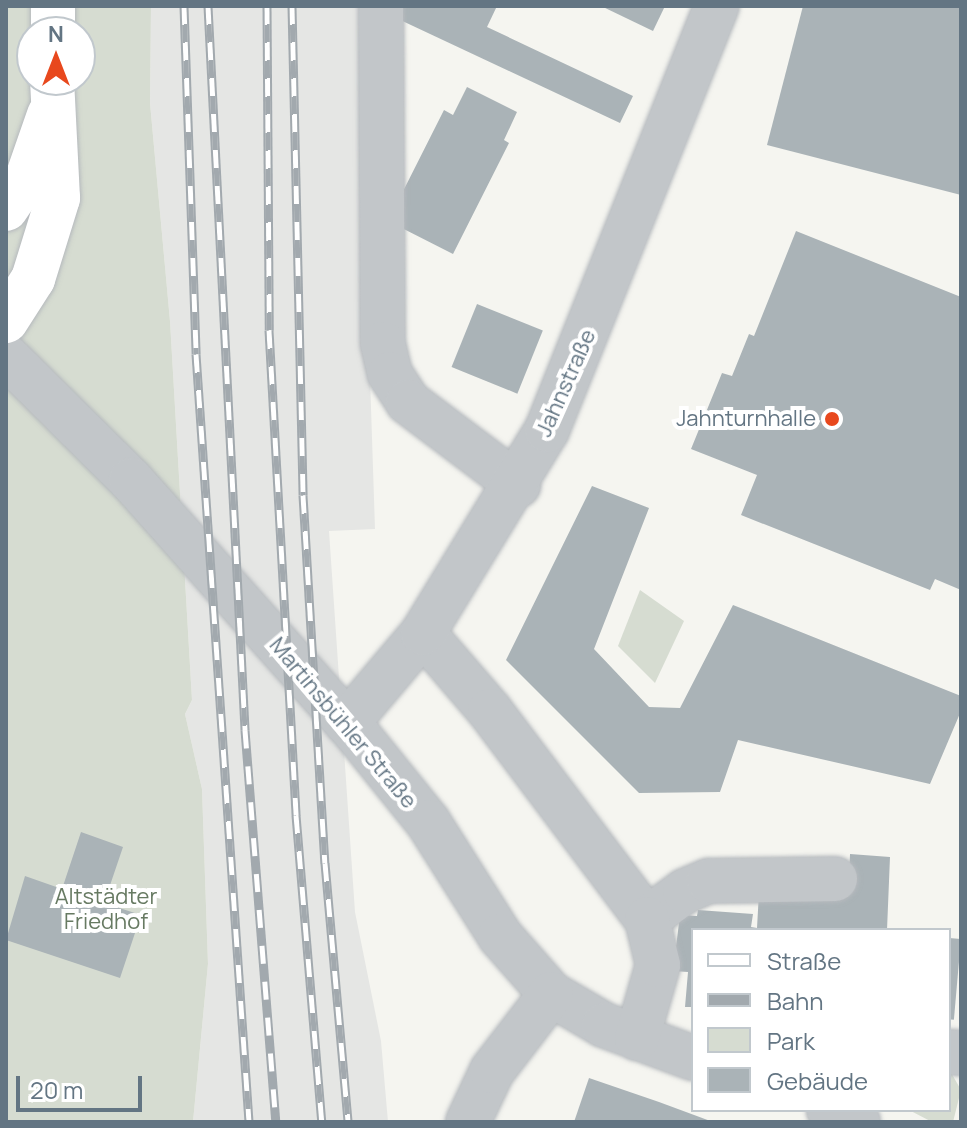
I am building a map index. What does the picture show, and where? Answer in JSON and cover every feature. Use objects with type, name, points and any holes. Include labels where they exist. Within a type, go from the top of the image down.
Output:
[{"type":"main road","points":[[6,209],[42,143],[51,96]]},
{"type":"main road","points":[[6,321],[33,279],[53,223],[60,172],[52,96]]},
{"type":"street","points":[[381,6],[383,344],[390,374],[408,402],[518,485]]},
{"type":"street","name":"Jahnstraße","points":[[347,723],[423,633],[518,485],[573,373],[717,6]]},
{"type":"street","name":"Martinsbühler Straße","points":[[6,356],[131,480],[347,723],[428,822],[500,936],[551,994],[637,1038],[691,1057]]},
{"type":"street","points":[[423,633],[490,711],[647,919],[658,965],[637,1038]]},
{"type":"street","points":[[647,919],[685,891],[709,881],[835,879]]},
{"type":"street","points":[[468,1122],[492,1071],[551,994]]},
{"type":"street","points":[[834,1112],[858,1122]]},
{"type":"shaded area","points":[[151,6],[373,6],[370,377],[375,529],[329,531],[355,912],[381,1041],[388,1122],[193,1122],[208,964],[202,789],[185,714],[192,700],[170,321],[150,103]]},
{"type":"green space","name":"Altstädter Friedhof","points":[[6,6],[151,6],[150,103],[170,321],[192,700],[185,714],[202,789],[208,964],[193,1122],[6,1122]]},
{"type":"green space","points":[[640,590],[684,621],[655,683],[618,646]]},
{"type":"green space","points":[[951,1072],[961,1090],[953,1122],[932,1122],[913,1112],[951,1112]]},
{"type":"building","points":[[401,6],[497,6],[487,27],[633,96],[620,123],[396,18]]},
{"type":"building","points":[[601,6],[665,6],[653,31]]},
{"type":"building","points":[[803,6],[961,6],[961,195],[767,145]]},
{"type":"building","points":[[467,87],[517,112],[504,140],[509,143],[453,254],[388,221],[444,110],[453,115]]},
{"type":"building","name":"Jahnturnhalle","points":[[796,231],[961,297],[961,590],[935,579],[930,590],[741,515],[757,475],[691,449],[722,373],[732,376],[749,334],[754,336]]},
{"type":"building","points":[[477,304],[543,331],[517,394],[452,367]]},
{"type":"building","points":[[592,486],[649,508],[594,649],[649,707],[680,708],[733,605],[961,696],[961,711],[930,784],[738,740],[720,792],[639,793],[506,660]]},
{"type":"building","points":[[81,832],[123,847],[104,903],[141,915],[120,978],[6,940],[25,876],[62,889]]},
{"type":"building","points":[[850,854],[890,857],[887,928],[757,928],[759,892],[848,897]]},
{"type":"building","points":[[698,910],[753,914],[751,927],[757,928],[691,928],[691,1007],[685,1007],[688,972],[673,971],[680,915],[697,916]]},
{"type":"building","points":[[951,938],[961,939],[954,1020],[951,1019]]},
{"type":"building","points":[[589,1078],[659,1102],[713,1122],[574,1122]]},
{"type":"railway","points":[[184,6],[196,354],[249,1122]]},
{"type":"railway","points":[[208,6],[245,730],[276,1122]]},
{"type":"railway","points":[[267,6],[269,330],[296,815],[322,1122]]},
{"type":"railway","points":[[292,6],[303,495],[325,863],[348,1122]]},
{"type":"place","name":"Jahnturnhalle","points":[[832,419]]}]
